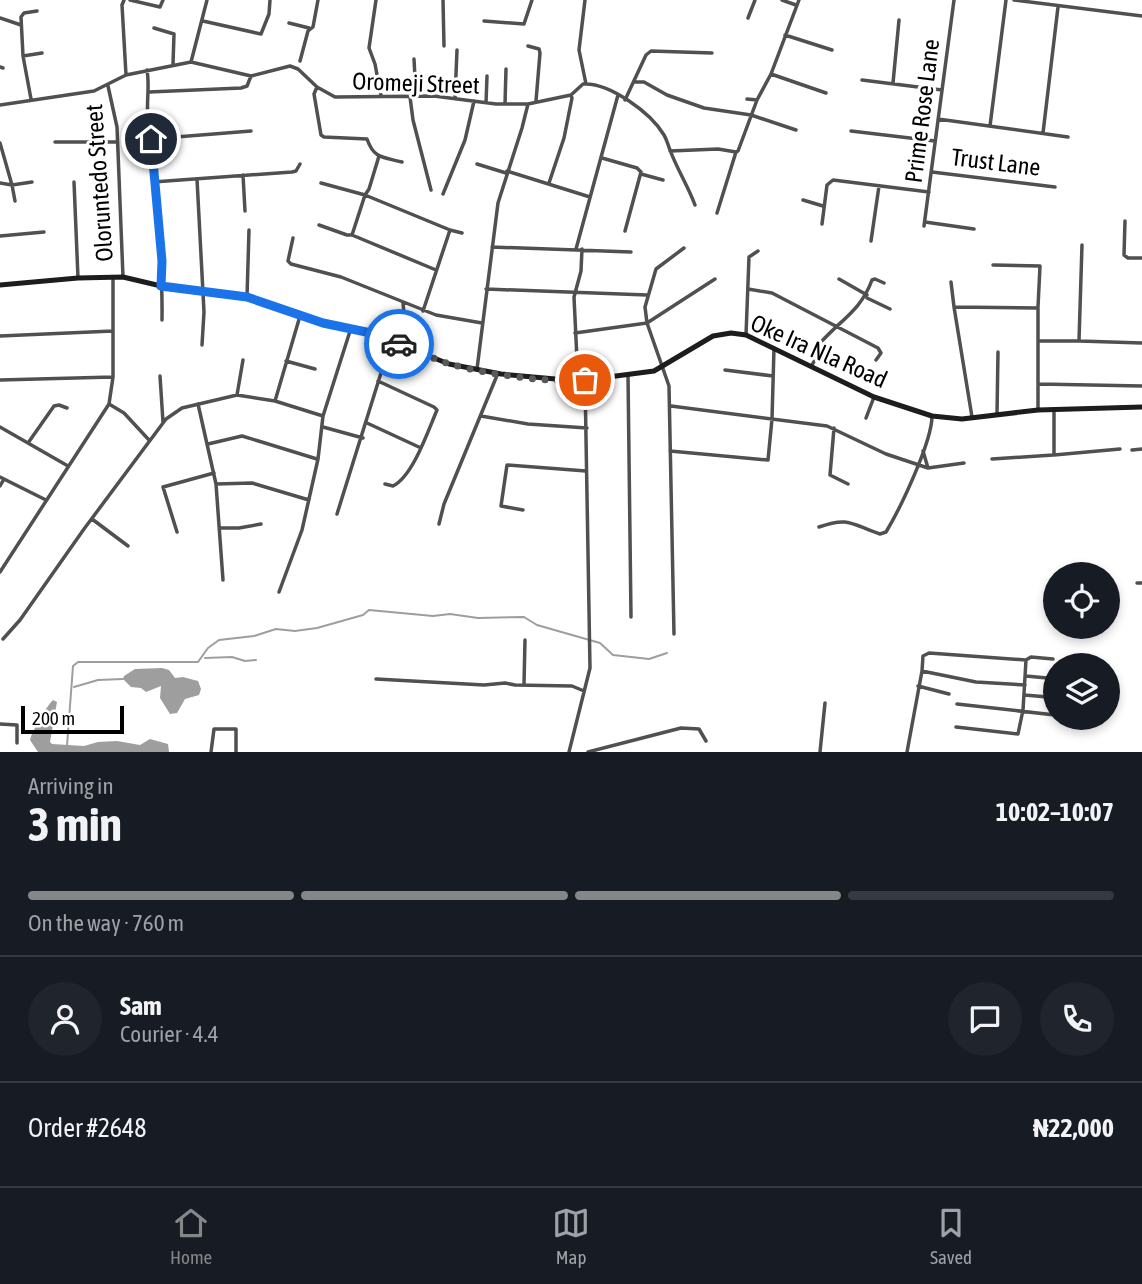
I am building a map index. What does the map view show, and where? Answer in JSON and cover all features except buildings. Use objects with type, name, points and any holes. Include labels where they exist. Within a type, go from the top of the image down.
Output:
[{"type":"street","points":[[124,0],[122,5],[126,75]]},
{"type":"street","points":[[130,0],[160,7],[163,0]]},
{"type":"street","points":[[191,62],[207,0]]},
{"type":"street","points":[[203,21],[261,34],[269,14],[270,0]]},
{"type":"street","points":[[300,61],[318,0]]},
{"type":"street","points":[[376,0],[369,48],[375,64],[380,96]]},
{"type":"street","points":[[443,0],[444,46]]},
{"type":"street","points":[[484,21],[524,24],[532,0]]},
{"type":"street","points":[[586,0],[579,50],[586,84],[618,94],[647,115],[664,134],[695,205]]},
{"type":"street","points":[[748,18],[755,0]]},
{"type":"street","points":[[782,0],[796,5]]},
{"type":"street","points":[[717,214],[736,152],[757,100],[771,74],[799,0]]},
{"type":"street","name":"Prime Rose Lane","points":[[954,0],[924,224],[974,229]]},
{"type":"street","points":[[990,126],[1006,0]]},
{"type":"street","points":[[1014,0],[1142,16]]},
{"type":"street","points":[[1043,134],[1058,7]]},
{"type":"street","points":[[31,99],[23,56],[21,25],[23,13],[37,11]]},
{"type":"street","points":[[0,18],[21,25]]},
{"type":"street","points":[[893,83],[900,20]]},
{"type":"street","points":[[289,23],[311,28]]},
{"type":"street","points":[[154,28],[174,34],[173,64]]},
{"type":"street","points":[[785,34],[832,50]]},
{"type":"street","points":[[528,46],[540,53],[536,101]]},
{"type":"street","points":[[455,98],[457,50]]},
{"type":"street","points":[[625,100],[646,55],[651,51],[712,53]]},
{"type":"street","points":[[23,56],[42,53]]},
{"type":"street","points":[[414,59],[416,97]]},
{"type":"street","name":"Oromeji Street","points":[[0,105],[94,91],[126,75],[191,62],[251,76],[290,66],[335,97],[455,98],[486,103],[528,104],[571,95],[579,86],[586,84]]},
{"type":"street","points":[[505,104],[506,69]]},
{"type":"street","points":[[147,70],[147,118],[162,261],[162,320]]},
{"type":"street","points":[[771,74],[826,93]]},
{"type":"street","points":[[149,92],[242,88],[247,86],[251,76]]},
{"type":"street","points":[[486,103],[487,76]]},
{"type":"street","points":[[862,80],[942,90]]},
{"type":"street","points":[[635,82],[644,82],[667,95],[704,108],[751,115],[796,130]]},
{"type":"street","name":"Oloruntedo Street","points":[[108,86],[115,110],[123,277]]},
{"type":"street","points":[[317,87],[314,94],[321,135],[327,138],[367,139],[371,150],[379,156],[402,162]]},
{"type":"street","points":[[569,752],[589,678],[591,660],[587,428],[575,332],[575,293],[581,271],[579,249],[590,197],[618,94]]},
{"type":"street","points":[[549,183],[564,138],[571,95]]},
{"type":"street","points":[[410,97],[413,120],[431,190]]},
{"type":"street","points":[[747,99],[757,100]]},
{"type":"street","points":[[443,194],[465,140],[474,101]]},
{"type":"street","points":[[477,370],[498,203],[528,104]]},
{"type":"street","points":[[938,119],[1068,137]]},
{"type":"street","points":[[151,139],[251,131]]},
{"type":"street","points":[[851,131],[935,142]]},
{"type":"street","points":[[55,142],[117,142]]},
{"type":"street","points":[[0,143],[15,201]]},
{"type":"street","points":[[670,151],[718,149],[736,152]]},
{"type":"street","points":[[352,234],[379,156]]},
{"type":"street","points":[[602,158],[637,168],[641,174],[663,180]]},
{"type":"street","points":[[153,182],[292,172],[300,164]]},
{"type":"street","points":[[477,164],[590,197]]},
{"type":"street","name":"Trust Lane","points":[[932,172],[1055,187]]},
{"type":"street","points":[[625,231],[641,174]]},
{"type":"street","points":[[243,175],[245,211]]},
{"type":"street","points":[[197,179],[202,345]]},
{"type":"street","points":[[822,224],[827,185],[833,180],[929,192]]},
{"type":"street","points":[[0,183],[12,185],[32,182]]},
{"type":"street","points":[[74,182],[78,278]]},
{"type":"street","points":[[321,183],[365,195],[462,233]]},
{"type":"street","points":[[872,241],[879,186]]},
{"type":"street","points":[[803,200],[823,206]]},
{"type":"street","points":[[1125,221],[1124,255],[1128,258],[1142,258]]},
{"type":"street","points":[[319,225],[347,235],[352,234],[436,270]]},
{"type":"street","points":[[247,297],[249,230]]},
{"type":"street","points":[[423,311],[450,230]]},
{"type":"street","points":[[0,236],[44,232]]},
{"type":"street","points":[[293,238],[288,261],[291,264],[341,277],[423,311],[450,319],[482,323]]},
{"type":"street","points":[[1079,341],[1082,245]]},
{"type":"street","points":[[492,247],[631,252]]},
{"type":"street","points":[[674,634],[671,406],[667,376],[647,323],[645,307],[656,268],[684,248]]},
{"type":"street","points":[[746,335],[749,257],[758,251]]},
{"type":"street","points":[[993,265],[1040,267],[1038,410]]},
{"type":"street","points":[[0,572],[109,404],[113,377],[113,277]]},
{"type":"street","name":"Oke Ira Nla Road","points":[[0,285],[123,277],[161,286],[247,297],[300,316],[351,328],[407,346],[449,364],[498,373],[582,381],[654,371],[713,336],[731,333],[746,335],[874,397],[932,416],[951,419],[1038,410],[1142,407]]},
{"type":"street","points":[[575,332],[647,323],[715,279]]},
{"type":"street","points":[[839,279],[890,309]]},
{"type":"street","points":[[811,366],[816,360],[821,342],[866,296],[874,279],[884,283]]},
{"type":"street","points":[[951,282],[972,418]]},
{"type":"street","points":[[486,289],[648,295]]},
{"type":"street","points":[[748,289],[772,293],[881,350],[876,360]]},
{"type":"street","points":[[402,302],[407,346]]},
{"type":"street","points":[[954,307],[1038,308]]},
{"type":"street","points":[[275,401],[300,316]]},
{"type":"street","points":[[278,592],[302,530],[318,459],[323,416],[351,328]]},
{"type":"street","points":[[0,336],[113,331]]},
{"type":"street","points":[[337,514],[363,438],[391,341]]},
{"type":"street","points":[[1039,341],[1142,343]]},
{"type":"street","points":[[670,451],[768,460],[774,348]]},
{"type":"street","points":[[997,414],[998,352]]},
{"type":"street","points":[[237,395],[243,360]]},
{"type":"street","points":[[286,360],[315,369]]},
{"type":"street","points":[[725,370],[773,376]]},
{"type":"street","points":[[439,524],[444,504],[498,373]]},
{"type":"street","points":[[628,375],[631,617]]},
{"type":"street","points":[[160,376],[163,422]]},
{"type":"street","points":[[0,380],[113,377]]},
{"type":"street","points":[[378,381],[436,408],[421,448],[402,480],[393,486],[385,484]]},
{"type":"street","points":[[1038,384],[1142,386]]},
{"type":"street","points":[[3,639],[20,620],[143,452],[149,440],[163,422],[182,408],[237,395],[275,401],[323,416]]},
{"type":"street","points":[[866,418],[874,397]]},
{"type":"street","points":[[109,404],[124,413],[149,440]]},
{"type":"street","points":[[198,404],[216,484],[223,580]]},
{"type":"street","points":[[28,443],[54,406],[67,408]]},
{"type":"street","points":[[671,406],[834,428],[886,454],[928,468],[964,463]]},
{"type":"street","points":[[1054,410],[1054,455]]},
{"type":"street","points":[[481,416],[527,424],[587,428]]},
{"type":"street","points":[[819,527],[841,521],[861,525],[880,534],[886,533],[923,451],[931,429],[932,416]]},
{"type":"street","points":[[367,423],[421,448]]},
{"type":"street","points":[[0,427],[68,466]]},
{"type":"street","points":[[323,427],[363,438]]},
{"type":"street","points":[[834,428],[830,475],[848,484]]},
{"type":"street","points":[[208,444],[242,436],[318,459]]},
{"type":"street","points":[[992,459],[1120,449]]},
{"type":"street","points":[[1132,450],[1142,449]]},
{"type":"street","points":[[923,451],[928,468]]},
{"type":"street","points":[[523,510],[501,506],[506,466],[587,471]]},
{"type":"street","points":[[177,532],[163,486],[214,473]]},
{"type":"street","points":[[0,486],[2,478],[46,500]]},
{"type":"street","points":[[216,484],[252,483],[310,500]]},
{"type":"street","points":[[92,519],[128,546]]},
{"type":"street","points":[[219,528],[261,524]]},
{"type":"street","points":[[524,684],[525,640]]},
{"type":"street","points":[[907,752],[923,656],[929,653],[1026,660],[1031,657],[1043,658]]},
{"type":"street","points":[[956,727],[1018,734],[1023,710],[1026,660]]},
{"type":"street","points":[[922,671],[976,682],[1025,685]]},
{"type":"street","points":[[1026,676],[1043,678]]},
{"type":"street","points":[[376,679],[484,685],[505,683],[572,686],[584,691]]},
{"type":"street","points":[[918,685],[948,694]]},
{"type":"street","points":[[1024,695],[1043,697]]},
{"type":"street","points":[[820,752],[825,703]]},
{"type":"street","points":[[957,704],[1043,713]]},
{"type":"street","points":[[0,724],[17,725],[17,743]]},
{"type":"street","points":[[211,752],[214,729],[236,729],[236,752]]},
{"type":"street","points":[[588,752],[681,729],[699,729],[706,741]]},
{"type":"shaded area","points":[[135,669],[169,670],[175,678],[198,681],[201,689],[199,695],[185,699],[177,713],[170,714],[160,698],[161,686],[146,692],[141,688],[131,687],[123,679]]},
{"type":"shaded area","points":[[53,700],[57,702],[50,742],[52,744],[84,746],[117,741],[140,745],[150,739],[168,744],[169,752],[38,752],[30,740]]},
{"type":"waterway","points":[[67,746],[73,666],[78,662],[198,662],[208,648],[219,640],[254,636],[276,629],[295,631],[317,628],[363,615],[369,610],[433,616],[450,614],[478,618],[524,617],[537,625],[600,643],[613,655],[649,659],[667,653]]},
{"type":"waterway","points":[[205,658],[256,660]]},
{"type":"waterway","points":[[74,687],[98,680],[123,679]]},
{"type":"way so far","points":[[399,344],[449,364],[467,368],[538,378],[585,380]]},
{"type":"route","points":[[151,139],[162,261],[161,286],[247,297],[300,316],[371,333],[399,344]]}]
